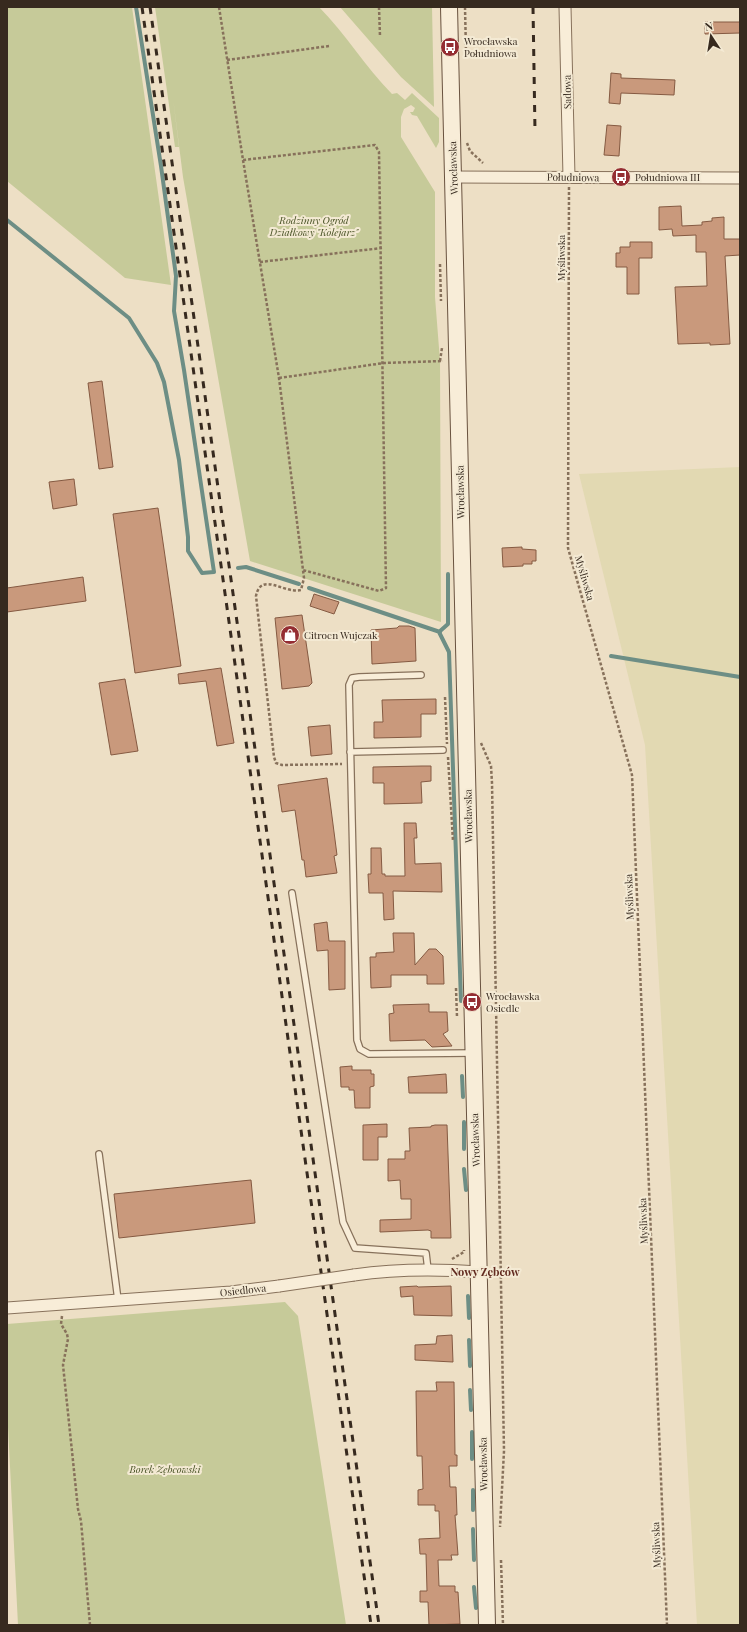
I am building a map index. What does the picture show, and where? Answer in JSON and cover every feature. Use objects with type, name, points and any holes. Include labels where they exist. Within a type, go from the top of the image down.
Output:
[{"type":"main road","name":"Wrocławska","points":[[449,7],[459,141],[454,205],[487,1625]]},
{"type":"street","name":"Sadowa","points":[[566,7],[569,177]]},
{"type":"street","name":"Południowa","points":[[457,177],[518,176],[740,178]]},
{"type":"street","name":"Osiedlowa","points":[[7,1308],[231,1292],[427,1266],[479,1272]]},
{"type":"lane","points":[[421,675],[352,678],[349,685],[357,1040],[360,1049],[369,1054],[473,1053]]},
{"type":"lane","points":[[350,752],[443,750]]},
{"type":"lane","points":[[292,893],[343,1222],[355,1248],[426,1253],[427,1266]]},
{"type":"lane","points":[[99,1154],[118,1300]]},
{"type":"path","points":[[219,7],[279,378],[304,578],[301,590],[293,592],[270,583],[262,584],[258,589],[256,596],[274,758],[276,763],[282,765],[350,764]]},
{"type":"path","points":[[379,7],[380,36]]},
{"type":"path","points":[[465,7],[466,53]]},
{"type":"path","points":[[227,60],[329,46]]},
{"type":"path","points":[[459,141],[483,163]]},
{"type":"path","points":[[243,160],[375,145],[379,152],[384,363],[386,588],[379,591],[303,570]]},
{"type":"path","name":"Myśliwska","points":[[569,177],[568,548],[632,775],[667,1625]]},
{"type":"path","points":[[260,262],[382,248]]},
{"type":"path","points":[[279,378],[384,363],[440,362]]},
{"type":"path","points":[[445,697],[453,845]]},
{"type":"path","points":[[480,741],[491,766],[492,783],[504,1451],[500,1528]]},
{"type":"path","points":[[456,980],[457,1023]]},
{"type":"path","points":[[427,1266],[452,1259],[464,1252],[464,1245]]},
{"type":"path","points":[[62,1315],[61,1324],[67,1334],[68,1339],[63,1365],[78,1509],[81,1521],[90,1625]]},
{"type":"path","points":[[501,1556],[503,1625]]},
{"type":"shaded area","points":[[740,467],[740,1625],[697,1625],[645,745],[579,474]]},
{"type":"green space","points":[[7,7],[132,7],[171,285],[125,278],[7,181]]},
{"type":"green space","name":"Rodzinny Ogród Działkowy \"Kolejarz\"","points":[[155,7],[319,7],[338,28],[382,84],[392,94],[397,93],[405,100],[412,93],[439,118],[439,142],[436,148],[417,116],[412,115],[410,112],[413,112],[415,108],[411,105],[404,109],[401,117],[401,137],[435,192],[435,297],[440,361],[441,622],[250,561],[183,177],[173,98],[179,147],[175,147]]},
{"type":"green space","points":[[340,7],[432,7],[434,107],[401,77]]},
{"type":"green space","name":"Borek Zębcowski","points":[[285,1302],[298,1316],[346,1625],[18,1625],[7,1407],[7,1324]]},
{"type":"building","points":[[705,22],[740,22],[740,33],[705,34]]},
{"type":"building","points":[[611,73],[621,74],[621,78],[675,80],[674,95],[621,93],[620,104],[609,103]]},
{"type":"building","points":[[607,125],[621,126],[619,156],[604,155]]},
{"type":"building","points":[[681,206],[682,226],[702,225],[702,222],[712,221],[712,218],[724,217],[724,239],[740,239],[740,255],[725,256],[730,344],[678,344],[675,287],[707,286],[706,252],[696,252],[696,235],[673,236],[672,229],[659,230],[659,207]]},
{"type":"building","points":[[630,242],[652,242],[652,258],[639,258],[639,294],[627,294],[627,267],[616,267],[616,253],[620,253],[620,247],[630,247]]},
{"type":"building","points":[[102,381],[113,467],[99,469],[88,383]]},
{"type":"building","points":[[74,479],[77,505],[53,509],[49,482]]},
{"type":"building","points":[[158,508],[181,666],[135,673],[113,514]]},
{"type":"building","points":[[522,547],[522,549],[536,550],[536,561],[532,561],[532,564],[523,564],[523,566],[503,567],[502,548]]},
{"type":"building","points":[[83,577],[86,601],[7,612],[7,588]]},
{"type":"building","points":[[314,594],[339,602],[334,614],[310,606]]},
{"type":"building","name":"Citroen Wujczak","points":[[302,615],[312,683],[309,686],[282,689],[275,618]]},
{"type":"building","points":[[399,626],[409,626],[415,628],[416,661],[372,664],[371,630],[397,628]]},
{"type":"building","points":[[221,668],[234,743],[217,746],[206,681],[179,684],[178,674]]},
{"type":"building","points":[[125,679],[138,751],[111,755],[99,683]]},
{"type":"building","points":[[436,699],[436,714],[421,714],[421,737],[374,738],[374,722],[383,722],[382,700]]},
{"type":"building","points":[[330,725],[332,754],[311,756],[308,727]]},
{"type":"building","points":[[431,766],[431,781],[421,782],[422,803],[384,804],[384,783],[373,783],[373,767]]},
{"type":"building","points":[[327,778],[337,855],[334,856],[337,873],[306,877],[295,810],[282,812],[278,785]]},
{"type":"building","points":[[404,823],[416,823],[417,838],[414,838],[415,864],[441,863],[442,892],[393,891],[394,919],[384,920],[383,893],[369,893],[368,874],[371,874],[371,848],[381,848],[382,874],[385,874],[385,876],[405,876]]},
{"type":"building","points":[[327,922],[329,941],[345,941],[345,989],[329,990],[328,950],[317,951],[314,924]]},
{"type":"building","points":[[393,933],[414,933],[415,965],[429,949],[436,949],[443,956],[444,984],[427,984],[427,975],[391,975],[391,987],[371,988],[370,957],[376,957],[376,953],[394,952]]},
{"type":"building","points":[[429,1004],[429,1012],[447,1012],[448,1031],[443,1034],[452,1046],[432,1047],[425,1040],[390,1041],[389,1014],[394,1013],[393,1005]]},
{"type":"building","points":[[352,1066],[352,1070],[371,1070],[371,1074],[374,1074],[374,1086],[370,1087],[370,1108],[355,1108],[354,1090],[349,1090],[349,1087],[341,1087],[340,1067]]},
{"type":"building","points":[[446,1074],[447,1093],[409,1093],[408,1077]]},
{"type":"building","points":[[387,1124],[387,1137],[378,1137],[378,1160],[363,1160],[363,1125]]},
{"type":"building","points":[[435,1125],[447,1125],[451,1238],[431,1238],[431,1231],[428,1230],[380,1232],[380,1220],[411,1219],[411,1199],[401,1199],[400,1180],[388,1181],[388,1159],[405,1159],[405,1151],[410,1151],[409,1128],[431,1127]]},
{"type":"building","points":[[251,1180],[255,1223],[119,1238],[114,1194]]},
{"type":"building","points":[[451,1286],[452,1316],[414,1315],[413,1296],[401,1297],[400,1287]]},
{"type":"building","points":[[452,1335],[453,1362],[415,1360],[415,1345],[436,1344],[437,1336]]},
{"type":"building","points":[[436,1382],[454,1382],[455,1455],[457,1455],[457,1466],[449,1466],[450,1487],[456,1487],[457,1515],[455,1515],[458,1555],[451,1555],[452,1560],[438,1560],[439,1586],[455,1586],[455,1592],[458,1592],[460,1624],[429,1625],[428,1602],[420,1602],[420,1591],[427,1591],[426,1554],[420,1554],[419,1539],[440,1538],[439,1511],[435,1511],[435,1505],[418,1505],[418,1490],[423,1489],[422,1456],[417,1456],[416,1391],[437,1391]]},
{"type":"waterway","points":[[7,220],[129,318],[157,363],[164,382],[179,460],[188,537],[188,551],[202,573],[214,572],[174,311],[176,276],[161,166],[136,7]]},
{"type":"waterway","points":[[238,568],[246,567],[299,584]]},
{"type":"waterway","points":[[448,574],[448,624],[439,632],[449,652],[461,1001]]},
{"type":"waterway","points":[[309,588],[440,632]]},
{"type":"waterway","points":[[611,656],[740,677]]},
{"type":"waterway","points":[[462,1076],[463,1097]]},
{"type":"waterway","points":[[464,1122],[464,1149]]},
{"type":"waterway","points":[[464,1169],[466,1190]]},
{"type":"waterway","points":[[468,1296],[469,1318]]},
{"type":"waterway","points":[[469,1340],[470,1366]]},
{"type":"waterway","points":[[470,1390],[471,1410]]},
{"type":"waterway","points":[[472,1432],[472,1459]]},
{"type":"waterway","points":[[473,1490],[473,1510]]},
{"type":"waterway","points":[[473,1529],[474,1560]]},
{"type":"waterway","points":[[474,1587],[476,1608]]},
{"type":"railway","points":[[142,7],[371,1625]]},
{"type":"railway","points":[[150,7],[379,1625]]},
{"type":"railway","points":[[533,7],[535,131]]},
{"type":"place","name":"Wrocławska Południowa","points":[[450,47]]},
{"type":"place","name":"Południowa III","points":[[621,177]]},
{"type":"place","name":"Citroen Wujczak","points":[[290,635]]},
{"type":"place","name":"Wrocławska Osiedle","points":[[472,1002]]},
{"type":"district","name":"Nowy Zębców","points":[[485,1272]]}]
